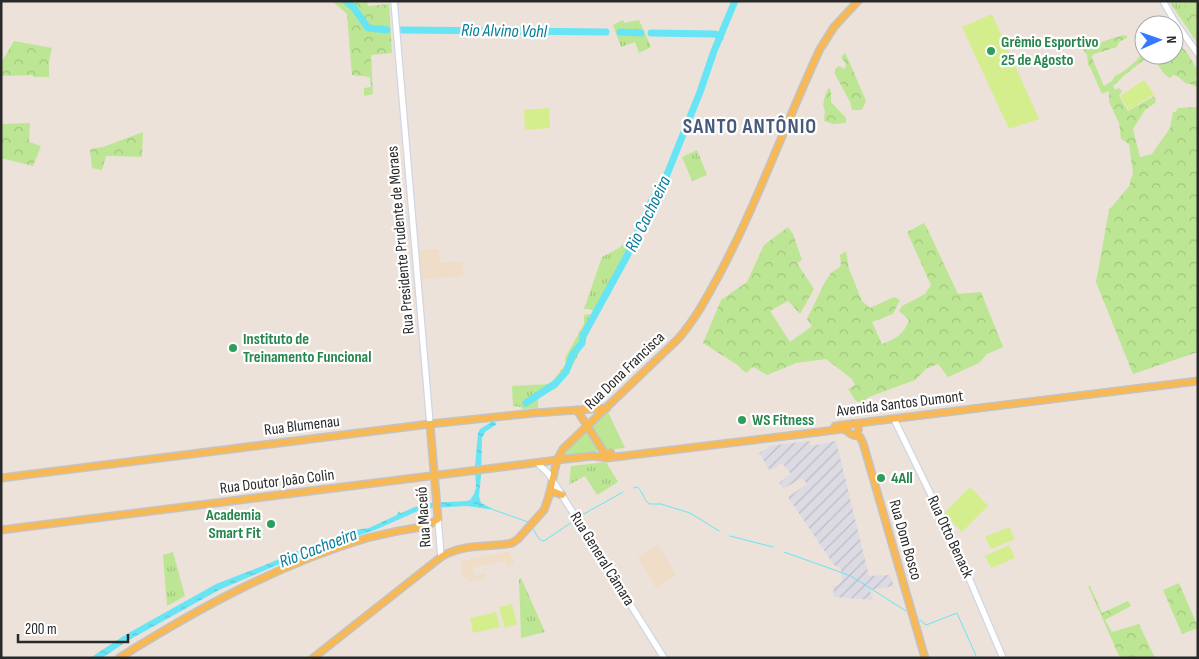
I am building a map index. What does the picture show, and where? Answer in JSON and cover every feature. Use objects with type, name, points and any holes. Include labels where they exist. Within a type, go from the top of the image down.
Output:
[{"type":"main road","name":"Rua Presidente Prudente de Moraes","points":[[394,1],[435,476]]},
{"type":"main road","name":"Rua Dona Francisca","points":[[312,658],[441,557],[459,549],[515,542],[542,514],[546,506],[557,460],[563,449],[684,332],[701,308],[744,225],[820,49],[834,27],[858,1]]},
{"type":"main road","points":[[1163,1],[1198,54]]},
{"type":"main road","name":"Avenida Santos Dumont","points":[[604,452],[852,424],[1198,381]]},
{"type":"main road","name":"Rua Blumenau","points":[[1,478],[430,424],[520,414],[607,408]]},
{"type":"main road","points":[[577,410],[604,452],[593,456]]},
{"type":"main road","name":"Rua Otto Benack","points":[[894,418],[952,538],[1003,658]]},
{"type":"main road","points":[[852,424],[857,425],[858,432],[850,433],[848,426],[852,424]]},
{"type":"main road","name":"Avenida Santos Dumont","points":[[557,460],[593,456],[607,458],[843,429],[850,433]]},
{"type":"main road","name":"Rua Dom Bosco","points":[[850,433],[860,438],[863,443],[925,658]]},
{"type":"main road","name":"Rua Doutor João Colin","points":[[1,530],[557,460]]},
{"type":"main road","name":"Rua General Câmara","points":[[537,463],[546,470],[664,658]]},
{"type":"main road","name":"Rua Maceió","points":[[435,476],[441,557]]},
{"type":"main road","points":[[549,494],[555,492],[562,495]]},
{"type":"main road","points":[[120,658],[167,628],[266,577],[310,558],[378,535],[427,526],[438,519]]},
{"type":"shaded area","points":[[439,249],[440,263],[462,261],[463,276],[422,279],[419,250]]},
{"type":"shaded area","points":[[809,441],[811,446],[836,441],[869,576],[890,575],[894,586],[870,590],[873,600],[834,597],[833,587],[842,581],[841,568],[834,565],[788,497],[807,484],[802,478],[783,489],[779,483],[791,474],[782,463],[770,471],[759,453],[768,448],[768,446]]},
{"type":"shaded area","points":[[658,545],[676,575],[656,588],[638,558]]},
{"type":"shaded area","points":[[509,551],[515,564],[508,567],[504,560],[473,568],[474,576],[485,573],[486,578],[469,582],[467,576],[463,578],[461,570],[463,569],[460,562]]},
{"type":"green space","points":[[332,1],[367,1],[368,6],[389,4],[392,53],[371,55],[373,94],[364,96],[364,88],[371,87],[370,77],[352,75],[347,14]]},
{"type":"green space","points":[[1169,1],[1183,1],[1189,19],[1198,33],[1198,44],[1184,23],[1184,15],[1178,15]]},
{"type":"green space","points":[[1183,1],[1198,1],[1198,33],[1189,19]]},
{"type":"green space","name":"Grêmio Esportivo 25 de Agosto","points":[[992,14],[1039,119],[1009,129],[962,27]]},
{"type":"green space","points":[[623,20],[624,23],[639,20],[651,47],[639,53],[635,42],[621,47],[613,25]]},
{"type":"green space","points":[[1123,35],[1127,36],[1127,38],[1119,42],[1117,47],[1092,56],[1104,86],[1134,63],[1134,65],[1137,65],[1113,86],[1115,90],[1119,88],[1122,91],[1119,96],[1128,111],[1154,96],[1156,99],[1155,103],[1145,110],[1133,129],[1140,157],[1152,154],[1170,128],[1173,112],[1178,108],[1198,107],[1198,352],[1133,374],[1096,282],[1109,210],[1130,185],[1133,174],[1129,144],[1121,139],[1119,123],[1109,102],[1109,91],[1102,94],[1088,65],[1087,55],[1082,48],[1094,47],[1104,41]]},
{"type":"green space","points":[[14,41],[52,48],[49,61],[49,77],[34,77],[32,75],[1,76],[1,63]]},
{"type":"green space","points":[[1184,49],[1198,68],[1198,77],[1195,78],[1198,81],[1198,86],[1187,84],[1177,76],[1173,75],[1170,78],[1162,71],[1159,65],[1184,65]]},
{"type":"green space","points":[[845,53],[866,101],[862,110],[852,110],[850,102],[835,74],[835,69],[839,66],[845,69],[846,64],[841,57]]},
{"type":"green space","points":[[1144,80],[1154,94],[1129,110],[1120,96]]},
{"type":"green space","points":[[829,87],[831,102],[846,118],[846,123],[833,124],[824,121],[825,111],[823,105]]},
{"type":"green space","points":[[549,108],[550,128],[525,130],[524,110]]},
{"type":"green space","points":[[30,123],[29,142],[41,146],[33,166],[1,158],[1,124]]},
{"type":"green space","points":[[143,132],[142,157],[106,156],[102,170],[92,168],[90,149],[103,147]]},
{"type":"green space","points":[[697,150],[707,175],[692,181],[682,157]]},
{"type":"green space","points":[[924,223],[958,294],[981,292],[1003,347],[987,354],[979,363],[948,377],[938,364],[926,369],[915,380],[866,398],[864,403],[856,401],[848,389],[855,385],[852,379],[826,359],[796,363],[767,375],[753,367],[746,373],[736,364],[703,343],[721,300],[747,282],[764,245],[788,227],[793,234],[802,260],[797,263],[814,289],[800,314],[788,301],[770,311],[790,342],[812,326],[807,319],[825,282],[831,273],[841,266],[840,255],[846,251],[849,269],[862,301],[870,308],[894,297],[900,300],[893,314],[872,322],[882,344],[891,340],[902,332],[909,320],[899,311],[902,306],[925,294],[931,285],[907,232]]},
{"type":"green space","points":[[636,233],[611,289],[601,299],[598,308],[594,311],[584,309],[602,257],[619,248]]},
{"type":"green space","points":[[589,314],[596,318],[574,363],[557,388],[538,398],[538,408],[522,409],[521,407],[513,406],[512,386],[550,384],[566,364],[565,358],[584,324],[584,315]]},
{"type":"green space","points":[[608,412],[625,448],[606,450],[591,427]]},
{"type":"green space","points":[[587,431],[597,448],[597,452],[563,457],[572,445]]},
{"type":"green space","points":[[606,462],[618,482],[597,495],[585,476],[569,485],[571,466]]},
{"type":"green space","points":[[970,487],[988,506],[962,532],[944,513]]},
{"type":"green space","points":[[1009,527],[1015,539],[991,549],[985,537]]},
{"type":"green space","points":[[1009,545],[1015,558],[991,568],[985,556]]},
{"type":"green space","points":[[173,552],[185,596],[167,606],[163,555]]},
{"type":"green space","points":[[521,578],[545,632],[521,638],[519,579]]},
{"type":"green space","points":[[1179,583],[1198,627],[1182,634],[1163,590]]},
{"type":"green space","points":[[1088,586],[1090,586],[1102,613],[1128,601],[1131,606],[1105,620],[1112,632],[1139,624],[1155,658],[1120,658]]},
{"type":"green space","points":[[512,604],[517,624],[505,628],[499,607]]},
{"type":"green space","points":[[496,612],[500,627],[473,633],[470,618]]},
{"type":"water","points":[[493,421],[497,424],[485,432],[482,438],[479,496],[481,503],[495,510],[467,506],[432,508],[418,511],[375,530],[305,553],[219,590],[129,640],[102,658],[90,658],[125,635],[216,584],[314,544],[355,530],[369,528],[397,515],[399,511],[401,513],[430,503],[470,500],[476,488],[475,466],[478,433],[480,429]]},
{"type":"waterway","name":"Rio Alvino Vohl","points":[[346,1],[354,8],[368,28],[387,30]]},
{"type":"waterway","name":"Rio Cachoeira","points":[[526,403],[556,383],[566,372],[573,354],[582,343],[583,336],[627,256],[652,200],[664,182],[735,1]]},
{"type":"waterway","name":"Rio Alvino Vohl","points":[[402,30],[606,32]]},
{"type":"waterway","name":"Rio Alvino Vohl","points":[[620,32],[641,33]]},
{"type":"waterway","name":"Rio Alvino Vohl","points":[[651,33],[715,34],[720,38]]},
{"type":"waterway","points":[[634,488],[637,487],[639,489],[649,504],[661,504],[690,513],[719,531]]},
{"type":"waterway","points":[[582,515],[623,492]]},
{"type":"waterway","points":[[494,510],[528,522]]},
{"type":"waterway","points":[[533,528],[538,538],[544,541],[572,522]]},
{"type":"waterway","points":[[730,536],[773,547]]},
{"type":"waterway","points":[[784,552],[851,576],[906,611]]},
{"type":"waterway","points":[[920,620],[926,625],[957,613],[977,658]]},
{"type":"place","name":"Grêmio Esportivo 25 de Agosto","points":[[991,51]]},
{"type":"place","name":"Instituto de Treinamento Funcional","points":[[233,348]]},
{"type":"place","name":"WS Fitness","points":[[742,420]]},
{"type":"place","name":"4All","points":[[881,478]]},
{"type":"place","name":"Academia Smart Fit","points":[[271,524]]},
{"type":"district","name":"SANTO ANTÔNIO","points":[[750,126]]}]
